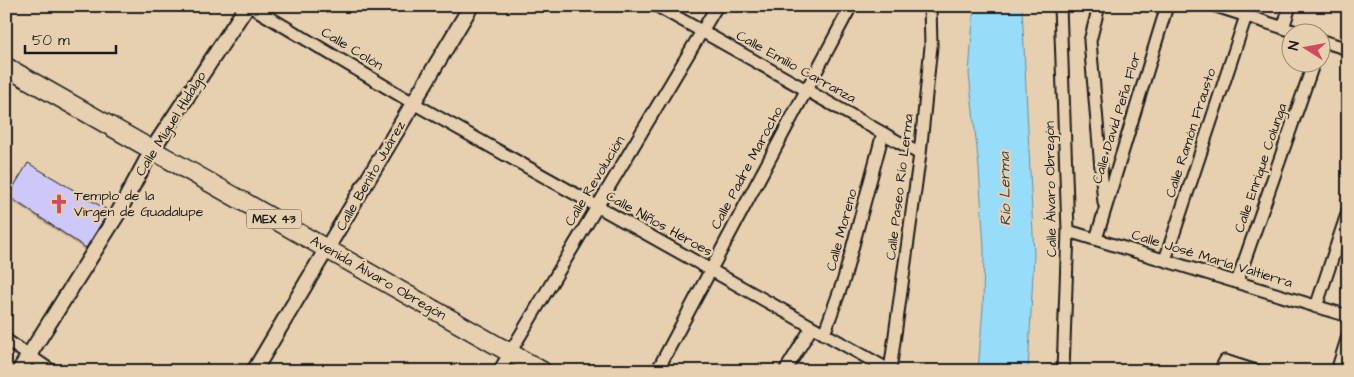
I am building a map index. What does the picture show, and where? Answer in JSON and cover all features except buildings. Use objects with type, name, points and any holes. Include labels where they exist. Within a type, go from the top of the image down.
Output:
[{"type":"main road","name":"Avenida Álvaro Obregón","points":[[6,67],[542,371]]},
{"type":"street","name":"Calle Colón","points":[[249,6],[413,103]]},
{"type":"street","name":"Calle Miguel Hidalgo","points":[[19,371],[117,215],[152,150],[249,6]]},
{"type":"street","name":"Calle Benito Juárez","points":[[254,371],[328,250],[471,6]]},
{"type":"street","name":"Calle Emilio Carranza","points":[[657,6],[920,154]]},
{"type":"street","name":"Calle Revolución","points":[[499,371],[717,6]]},
{"type":"street","name":"Calle Padre Marocho","points":[[657,371],[851,6]]},
{"type":"street","name":"Calle Paseo Río Lerma","points":[[890,371],[920,154],[931,46],[930,6]]},
{"type":"street","name":"Calle Álvaro Obregón","points":[[1060,6],[1068,231],[1063,371]]},
{"type":"street","points":[[1099,6],[1090,41],[1105,210]]},
{"type":"street","name":"Calle David Peña Flor","points":[[1096,238],[1167,6]]},
{"type":"street","points":[[1216,6],[1282,28]]},
{"type":"street","points":[[1285,22],[1290,6]]},
{"type":"street","name":"Calle Ramón Frausto","points":[[1165,260],[1246,16]]},
{"type":"street","points":[[1332,44],[1348,49]]},
{"type":"street","name":"Calle Enrique Colunga","points":[[1238,282],[1311,72]]},
{"type":"street","name":"Calle Niños Héroes","points":[[413,103],[890,371]]},
{"type":"street","name":"Calle Moreno","points":[[824,334],[844,279],[883,133]]},
{"type":"street","points":[[1316,307],[1348,211]]},
{"type":"street","name":"Calle José María Valtierra","points":[[1068,231],[1348,316]]},
{"type":"street","points":[[785,371],[812,327]]},
{"type":"street","points":[[1337,371],[1348,336]]},
{"type":"street","points":[[6,340],[52,371]]},
{"type":"street","points":[[1223,366],[1256,371]]},
{"type":"water","name":"Río Lerma","points":[[974,6],[1022,6],[1034,254],[1028,371],[978,371],[983,307],[984,248],[979,168],[969,74]]},
{"type":"place","name":"Templo de la Virgen de Guadalupe","points":[[59,204]]}]
